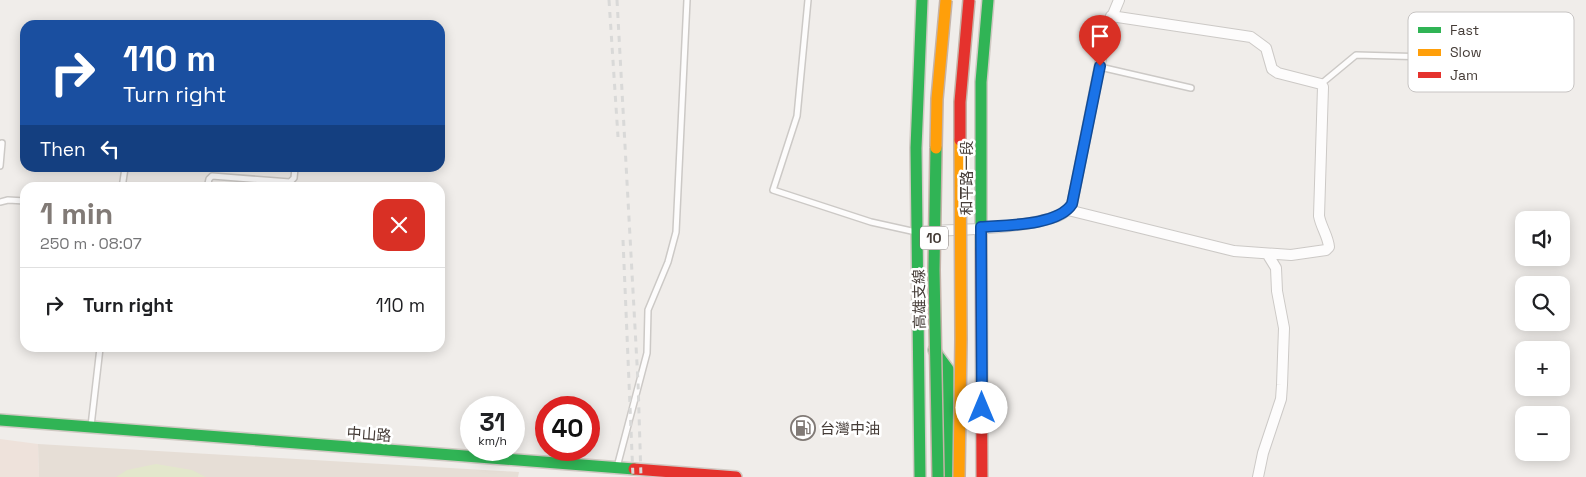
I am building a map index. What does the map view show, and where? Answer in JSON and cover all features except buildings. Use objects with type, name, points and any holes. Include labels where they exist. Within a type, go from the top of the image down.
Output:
[{"type":"main road","points":[[920,477],[916,148],[922,0]]},
{"type":"main road","name":"高雄支線","points":[[938,477],[934,261],[937,98],[946,0]]},
{"type":"main road","name":"10","points":[[959,477],[961,339],[960,102],[969,0]]},
{"type":"main road","name":"和平路一段","points":[[982,477],[981,82],[988,0]]},
{"type":"main road","points":[[918,330],[948,369],[949,477]]},
{"type":"main road","name":"中山路","points":[[0,420],[617,472],[736,477]]},
{"type":"street","points":[[918,232],[1036,221],[1059,216],[1068,210],[1072,204],[1111,16],[1119,0]]},
{"type":"street","points":[[1068,210],[1234,251],[1268,255],[1291,255],[1326,250],[1329,247],[1319,216],[1323,87],[1321,84],[1278,73],[1272,69],[1266,48],[1251,37],[1111,16]]},
{"type":"street","points":[[1258,477],[1262,453],[1281,399],[1282,385],[1284,328],[1277,291],[1276,268],[1268,255]]},
{"type":"lane","points":[[617,472],[648,353],[648,310],[668,262],[676,232],[687,0]]},
{"type":"lane","points":[[808,0],[797,116],[772,190],[872,222],[918,232]]},
{"type":"lane","points":[[1321,84],[1356,55],[1408,56]]},
{"type":"lane","points":[[1100,66],[1191,88]]},
{"type":"lane","points":[[0,166],[2,143]]},
{"type":"lane","points":[[208,182],[212,176],[290,182]]},
{"type":"lane","points":[[0,202],[8,200],[20,201]]},
{"type":"lane","points":[[91,428],[100,352]]},
{"type":"shaded area","points":[[0,439],[38,444],[39,477],[0,477]]},
{"type":"shaded area","points":[[38,444],[519,472],[518,477],[39,477]]},
{"type":"green space","points":[[156,464],[192,470],[206,477],[116,477],[127,470]]},
{"type":"railway","points":[[609,0],[618,137]]},
{"type":"railway","points":[[617,0],[638,382],[641,477]]},
{"type":"railway","points":[[623,240],[633,477]]},
{"type":"traffic: fast","points":[[920,477],[916,148],[922,0]]},
{"type":"traffic: fast","points":[[981,249],[981,82],[988,0]]},
{"type":"traffic: fast","points":[[936,148],[934,270],[938,477]]},
{"type":"traffic: fast","points":[[934,350],[948,369],[949,477]]},
{"type":"traffic: fast","points":[[0,420],[634,469]]},
{"type":"traffic: jam","points":[[960,140],[960,102],[969,0]]},
{"type":"traffic: jam","points":[[981,249],[982,477]]},
{"type":"traffic: jam","points":[[634,469],[736,477]]},
{"type":"traffic: slow","points":[[936,148],[937,99],[946,0]]},
{"type":"traffic: slow","points":[[959,477],[961,339],[960,140]]},
{"type":"place","name":"台灣中油","points":[[803,428]]},
{"type":"route","points":[[982,408],[981,227],[1036,221],[1059,216],[1068,210],[1072,204],[1100,66]]}]
